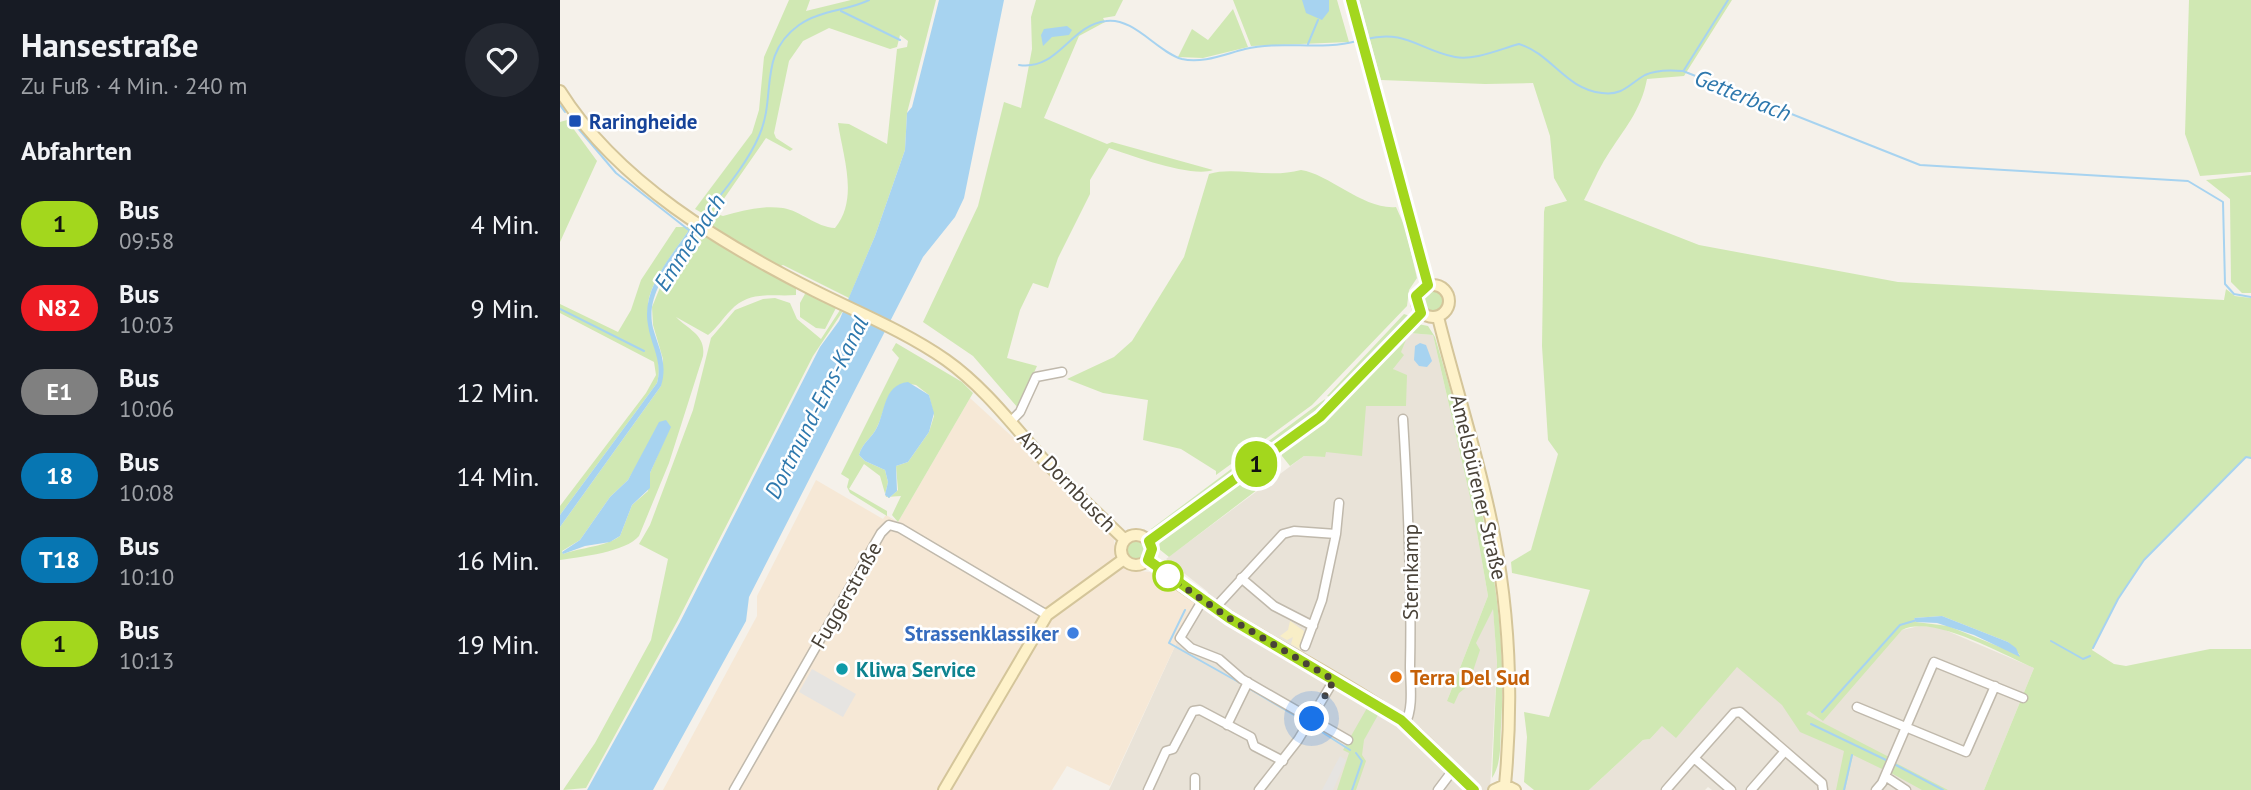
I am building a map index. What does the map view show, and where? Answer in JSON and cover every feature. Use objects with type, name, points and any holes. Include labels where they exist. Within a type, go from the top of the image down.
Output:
[{"type":"street","name":"Amelsbürener Straße","points":[[1351,0],[1428,285]]},
{"type":"street","name":"Am Dornbusch","points":[[560,92],[588,130],[629,173],[690,218],[762,264],[895,330],[948,362],[1125,540]]},
{"type":"street","name":"Amelsbürener Straße","points":[[1421,313],[1416,296],[1428,285],[1440,286],[1448,296],[1447,308],[1438,317],[1480,474],[1501,580],[1510,675],[1510,788],[1494,790]]},
{"type":"street","points":[[1149,541],[1320,417],[1421,313],[1438,317]]},
{"type":"street","name":"Am Dornbusch","points":[[1010,422],[1020,412],[1036,377],[1062,372]]},
{"type":"street","name":"Sternkamp","points":[[1404,419],[1410,511],[1409,710],[1405,724]]},
{"type":"street","points":[[1305,646],[1326,584],[1339,503]]},
{"type":"street","name":"Fuggerstraße","points":[[734,790],[881,533],[889,525],[900,528],[1047,615]]},
{"type":"street","points":[[1214,608],[1288,532],[1336,534]]},
{"type":"street","points":[[1139,535],[1149,541],[1152,549],[1148,560],[1135,565],[1124,559],[1121,547],[1125,540],[1139,535]]},
{"type":"street","points":[[944,790],[1047,615],[1124,559]]},
{"type":"street","points":[[1148,560],[1202,601],[1405,724],[1474,790]]},
{"type":"street","points":[[1241,578],[1274,606],[1313,626]]},
{"type":"street","points":[[1202,601],[1180,638],[1191,648],[1219,659],[1248,682],[1348,740]]},
{"type":"street","points":[[1876,790],[1885,776],[1934,662],[2024,698]]},
{"type":"street","points":[[1258,790],[1283,761],[1312,719],[1334,680]]},
{"type":"street","points":[[1227,724],[1248,682]]},
{"type":"street","points":[[1857,707],[1966,752],[1995,686]]},
{"type":"street","points":[[1148,790],[1166,751],[1173,749],[1193,711],[1200,710],[1251,737],[1254,746],[1283,761]]},
{"type":"street","points":[[1666,790],[1737,712],[1823,785],[1823,790]]},
{"type":"street","points":[[1751,790],[1785,751]]},
{"type":"street","points":[[1694,758],[1731,790]]},
{"type":"street","points":[[1438,790],[1453,770]]},
{"type":"street","points":[[1885,776],[1906,790]]},
{"type":"street","points":[[1195,778],[1195,790]]},
{"type":"shaded area","points":[[1409,333],[1433,335],[1473,510],[1488,596],[1447,701],[1493,607],[1497,664],[1490,790],[1109,790],[1182,631],[1208,592],[1166,559],[1304,456],[1324,457],[1325,452],[1366,406],[1406,406],[1399,374],[1393,369]]},
{"type":"shaded area","points":[[970,398],[1041,463],[1114,539],[1116,557],[1122,566],[1130,570],[1150,572],[1199,605],[1182,631],[1110,786],[1067,766],[1052,790],[663,790],[757,616],[757,596],[816,480],[883,519],[886,515],[898,522]]},
{"type":"shaded area","points":[[1919,626],[1938,627],[2034,668],[1984,790],[1712,790],[1708,787],[1705,790],[1589,790],[1643,740],[1650,739],[1731,650],[1809,710],[1902,630]]},
{"type":"shaded area","points":[[812,669],[856,694],[843,717],[799,692]]},
{"type":"shaded area","points":[[1340,756],[1346,760],[1333,790],[1322,790]]},
{"type":"green space","points":[[789,0],[810,0],[806,11],[851,0],[936,0],[907,113],[905,150],[875,236],[849,298],[783,265],[766,272],[796,287],[796,295],[762,296],[746,300],[731,310],[708,335],[676,317],[699,338],[703,356],[669,463],[639,536],[633,542],[614,550],[560,560],[560,527],[661,386],[663,359],[653,325],[652,307],[666,273],[697,231],[701,233],[711,218],[695,209],[752,133],[759,110],[764,57]],"holes":[[[829,28],[890,49],[897,47],[900,35],[908,41],[907,47],[897,49],[887,144],[849,124],[838,123],[848,191],[842,217],[835,228],[821,225],[796,212],[775,207],[745,210],[723,216],[714,213],[766,138],[790,151],[793,149],[776,138],[774,133],[789,61],[803,41]],[[659,427],[670,427],[650,473],[648,491],[632,505],[620,536],[563,554],[562,551],[580,540],[610,497],[628,480]]]},
{"type":"green space","points":[[1036,0],[1123,0],[1115,16],[1103,18],[1105,22],[1079,36],[1044,118],[1107,144],[1112,142],[1213,170],[1203,172],[1177,169],[1109,148],[1090,180],[1090,194],[1058,258],[1048,288],[1033,283],[1020,310],[1007,358],[1037,366],[1018,408],[973,356],[923,322],[978,206],[1004,102],[1021,108],[1032,49],[1031,17]]},
{"type":"green space","points":[[1233,0],[1337,0],[1349,42],[1251,46]]},
{"type":"green space","points":[[1359,0],[1732,0],[1684,76],[1647,79],[1636,110],[1604,161],[1584,200],[1699,245],[1898,282],[2224,300],[2226,289],[2235,296],[2251,298],[2251,458],[2246,457],[2144,560],[2118,599],[2092,650],[2114,664],[2126,666],[2210,649],[2251,649],[2251,790],[1984,790],[2034,668],[1968,638],[1931,627],[1902,630],[1823,721],[1809,711],[1806,714],[1889,757],[1882,769],[1853,755],[1845,790],[1836,790],[1844,751],[1800,732],[1782,705],[1737,667],[1676,738],[1662,726],[1589,790],[1534,790],[1524,782],[1527,737],[1524,712],[1549,717],[1590,590],[1512,573],[1511,562],[1531,550],[1558,454],[1548,440],[1542,346],[1544,212],[1545,207],[1567,201],[1554,178],[1550,136],[1533,83],[1381,80]],"holes":[[[1942,616],[2008,642],[2020,655],[1948,626],[1916,622],[1914,618]]]},
{"type":"green space","points":[[2189,0],[2251,0],[2251,172],[2200,176],[2185,134]]},
{"type":"green space","points":[[1233,9],[1248,47],[1203,58],[1178,57],[1192,29],[1208,40]]},
{"type":"green space","points":[[567,120],[597,161],[560,242],[560,122]]},
{"type":"green space","points":[[1301,170],[1323,178],[1359,198],[1396,207],[1405,227],[1417,278],[1409,290],[1407,306],[1312,405],[1216,475],[1216,471],[1181,449],[1143,440],[1148,400],[1103,393],[1067,379],[1114,357],[1132,341],[1184,257],[1209,174],[1229,171],[1277,173]]},
{"type":"green space","points":[[2251,175],[2251,293],[2242,293],[2231,282],[2230,199],[2206,180]]},
{"type":"green space","points":[[676,227],[691,227],[664,266],[649,298],[649,318],[659,364],[657,383],[560,515],[560,506],[646,393],[656,375],[654,362],[560,313],[560,304],[618,332],[631,310],[641,280]]},
{"type":"green space","points":[[1432,288],[1441,291],[1444,300],[1441,309],[1432,312],[1423,309],[1420,300],[1423,291]]},
{"type":"green space","points":[[806,292],[836,308],[825,329],[816,328],[800,317],[800,303]]},
{"type":"green space","points":[[775,298],[790,303],[797,319],[821,339],[840,310],[843,311],[813,356],[678,620],[586,788],[563,790],[595,743],[651,640],[668,559],[639,544],[650,525],[693,410],[711,338],[735,310],[763,299]]},
{"type":"green space","points":[[1404,314],[1410,316],[1402,327],[1334,398],[1327,396]]},
{"type":"green space","points":[[1418,324],[1428,326],[1435,337],[1475,480],[1494,578],[1502,676],[1500,753],[1492,778],[1497,663],[1493,609],[1476,643],[1480,650],[1468,686],[1459,693],[1454,704],[1447,701],[1488,596],[1473,510],[1433,335],[1409,333],[1401,352],[1404,355],[1393,369],[1407,375],[1406,406],[1366,406],[1362,456],[1326,452],[1325,457],[1304,456],[1290,466],[1282,456],[1282,449]]},
{"type":"green space","points":[[896,343],[962,382],[973,393],[898,522],[892,515],[901,496],[890,497],[898,490],[896,466],[908,462],[929,432],[934,416],[929,395],[916,385],[904,383],[892,391],[879,424],[860,451],[859,455],[865,461],[885,470],[888,482],[885,494],[880,476],[864,464],[849,489],[887,511],[887,516],[850,493],[847,487],[849,479],[841,474],[899,358],[892,350]]},
{"type":"green space","points":[[1325,399],[1322,410],[1153,532],[1151,529]]},
{"type":"green space","points":[[1266,461],[1272,463],[1278,474],[1169,557],[1159,549],[1160,540],[1165,535]]},
{"type":"green space","points":[[1137,540],[1144,543],[1147,550],[1144,557],[1137,560],[1130,557],[1127,550],[1130,543]]},
{"type":"green space","points":[[1367,708],[1378,715],[1364,740],[1362,755],[1366,761],[1356,790],[1337,790],[1349,753],[1343,750]]},
{"type":"green space","points":[[1894,762],[1948,790],[1922,790],[1891,773]]},
{"type":"sand","points":[[1290,621],[1304,631],[1300,649],[1291,644],[1293,637],[1287,640],[1280,636],[1288,630]]},
{"type":"water","name":"Dortmund-Ems-Kanal","points":[[939,0],[1004,0],[964,198],[955,217],[923,257],[749,597],[746,621],[653,790],[587,790],[680,622],[820,347],[839,321],[875,236],[905,150],[907,113],[912,107]]},
{"type":"water","points":[[1302,0],[1329,0],[1329,11],[1322,20],[1306,13]]},
{"type":"water","points":[[1067,26],[1072,30],[1069,35],[1052,37],[1043,46],[1041,35],[1044,29]]},
{"type":"water","points":[[691,227],[697,231],[664,276],[653,301],[653,328],[663,364],[661,386],[560,527],[560,515],[657,383],[658,361],[648,325],[649,298],[667,261]]},
{"type":"water","points":[[1420,343],[1426,345],[1432,361],[1427,367],[1419,366],[1414,360],[1415,346]]},
{"type":"water","points":[[908,382],[929,395],[934,413],[929,432],[908,462],[896,466],[897,491],[889,498],[885,495],[888,482],[885,470],[865,461],[859,455],[879,424],[889,394],[900,384]]},
{"type":"water","points":[[666,420],[671,427],[650,473],[650,488],[632,505],[620,536],[610,542],[585,546],[563,554],[562,552],[580,540],[610,497],[628,480],[659,422]]},
{"type":"water","points":[[1942,616],[2008,642],[2016,648],[2020,657],[1974,635],[1937,623],[1916,622],[1914,618]]},
{"type":"waterway","name":"Emmerbach","points":[[701,220],[754,147],[764,121],[773,63],[786,37],[807,20],[869,0]]},
{"type":"waterway","points":[[1684,70],[1728,0]]},
{"type":"waterway","name":"Getterbach","points":[[841,11],[900,40]]},
{"type":"waterway","points":[[1308,44],[1318,20]]},
{"type":"waterway","name":"Getterbach","points":[[1019,65],[1044,61],[1083,30],[1106,21],[1126,24],[1164,50],[1190,60],[1259,46],[1329,45],[1357,41]]},
{"type":"waterway","name":"Getterbach","points":[[1366,39],[1402,38],[1442,54],[1462,58],[1479,56],[1519,44],[1541,55],[1578,85],[1602,93],[1621,91],[1649,73],[1683,71],[1920,165],[2188,181],[2223,202],[2225,284],[2234,294],[2251,297]]},
{"type":"waterway","points":[[560,105],[565,112]]},
{"type":"waterway","points":[[571,120],[616,173],[690,231]]},
{"type":"waterway","points":[[560,309],[644,351]]},
{"type":"waterway","points":[[2093,648],[2118,599],[2144,560],[2246,457],[2251,458]]},
{"type":"waterway","points":[[1185,610],[1169,643],[1242,684]]},
{"type":"waterway","points":[[1822,712],[1900,625],[1917,620]]},
{"type":"waterway","points":[[2051,641],[2083,659],[2090,656]]},
{"type":"waterway","points":[[1250,689],[1304,721]]},
{"type":"waterway","points":[[1811,724],[1886,760]]},
{"type":"waterway","points":[[1314,727],[1350,750]]},
{"type":"waterway","points":[[1352,790],[1362,761],[1356,753]]},
{"type":"waterway","points":[[1844,790],[1852,755]]},
{"type":"waterway","points":[[1894,764],[1943,790]]},
{"type":"bus line","name":"1","points":[[1351,0],[1428,285],[1416,296],[1417,307],[1421,313],[1332,407],[1149,541],[1152,549],[1148,560],[1202,601],[1401,720],[1425,740],[1474,790]]},
{"type":"place","name":"Raringheide","points":[[575,121]]},
{"type":"place","name":"Strassenklassiker","points":[[1073,633]]},
{"type":"place","name":"Kliwa Service","points":[[842,669]]},
{"type":"place","name":"Terra Del Sud","points":[[1396,677]]},
{"type":"route","points":[[1168,576],[1267,642],[1334,680],[1312,719]]}]
